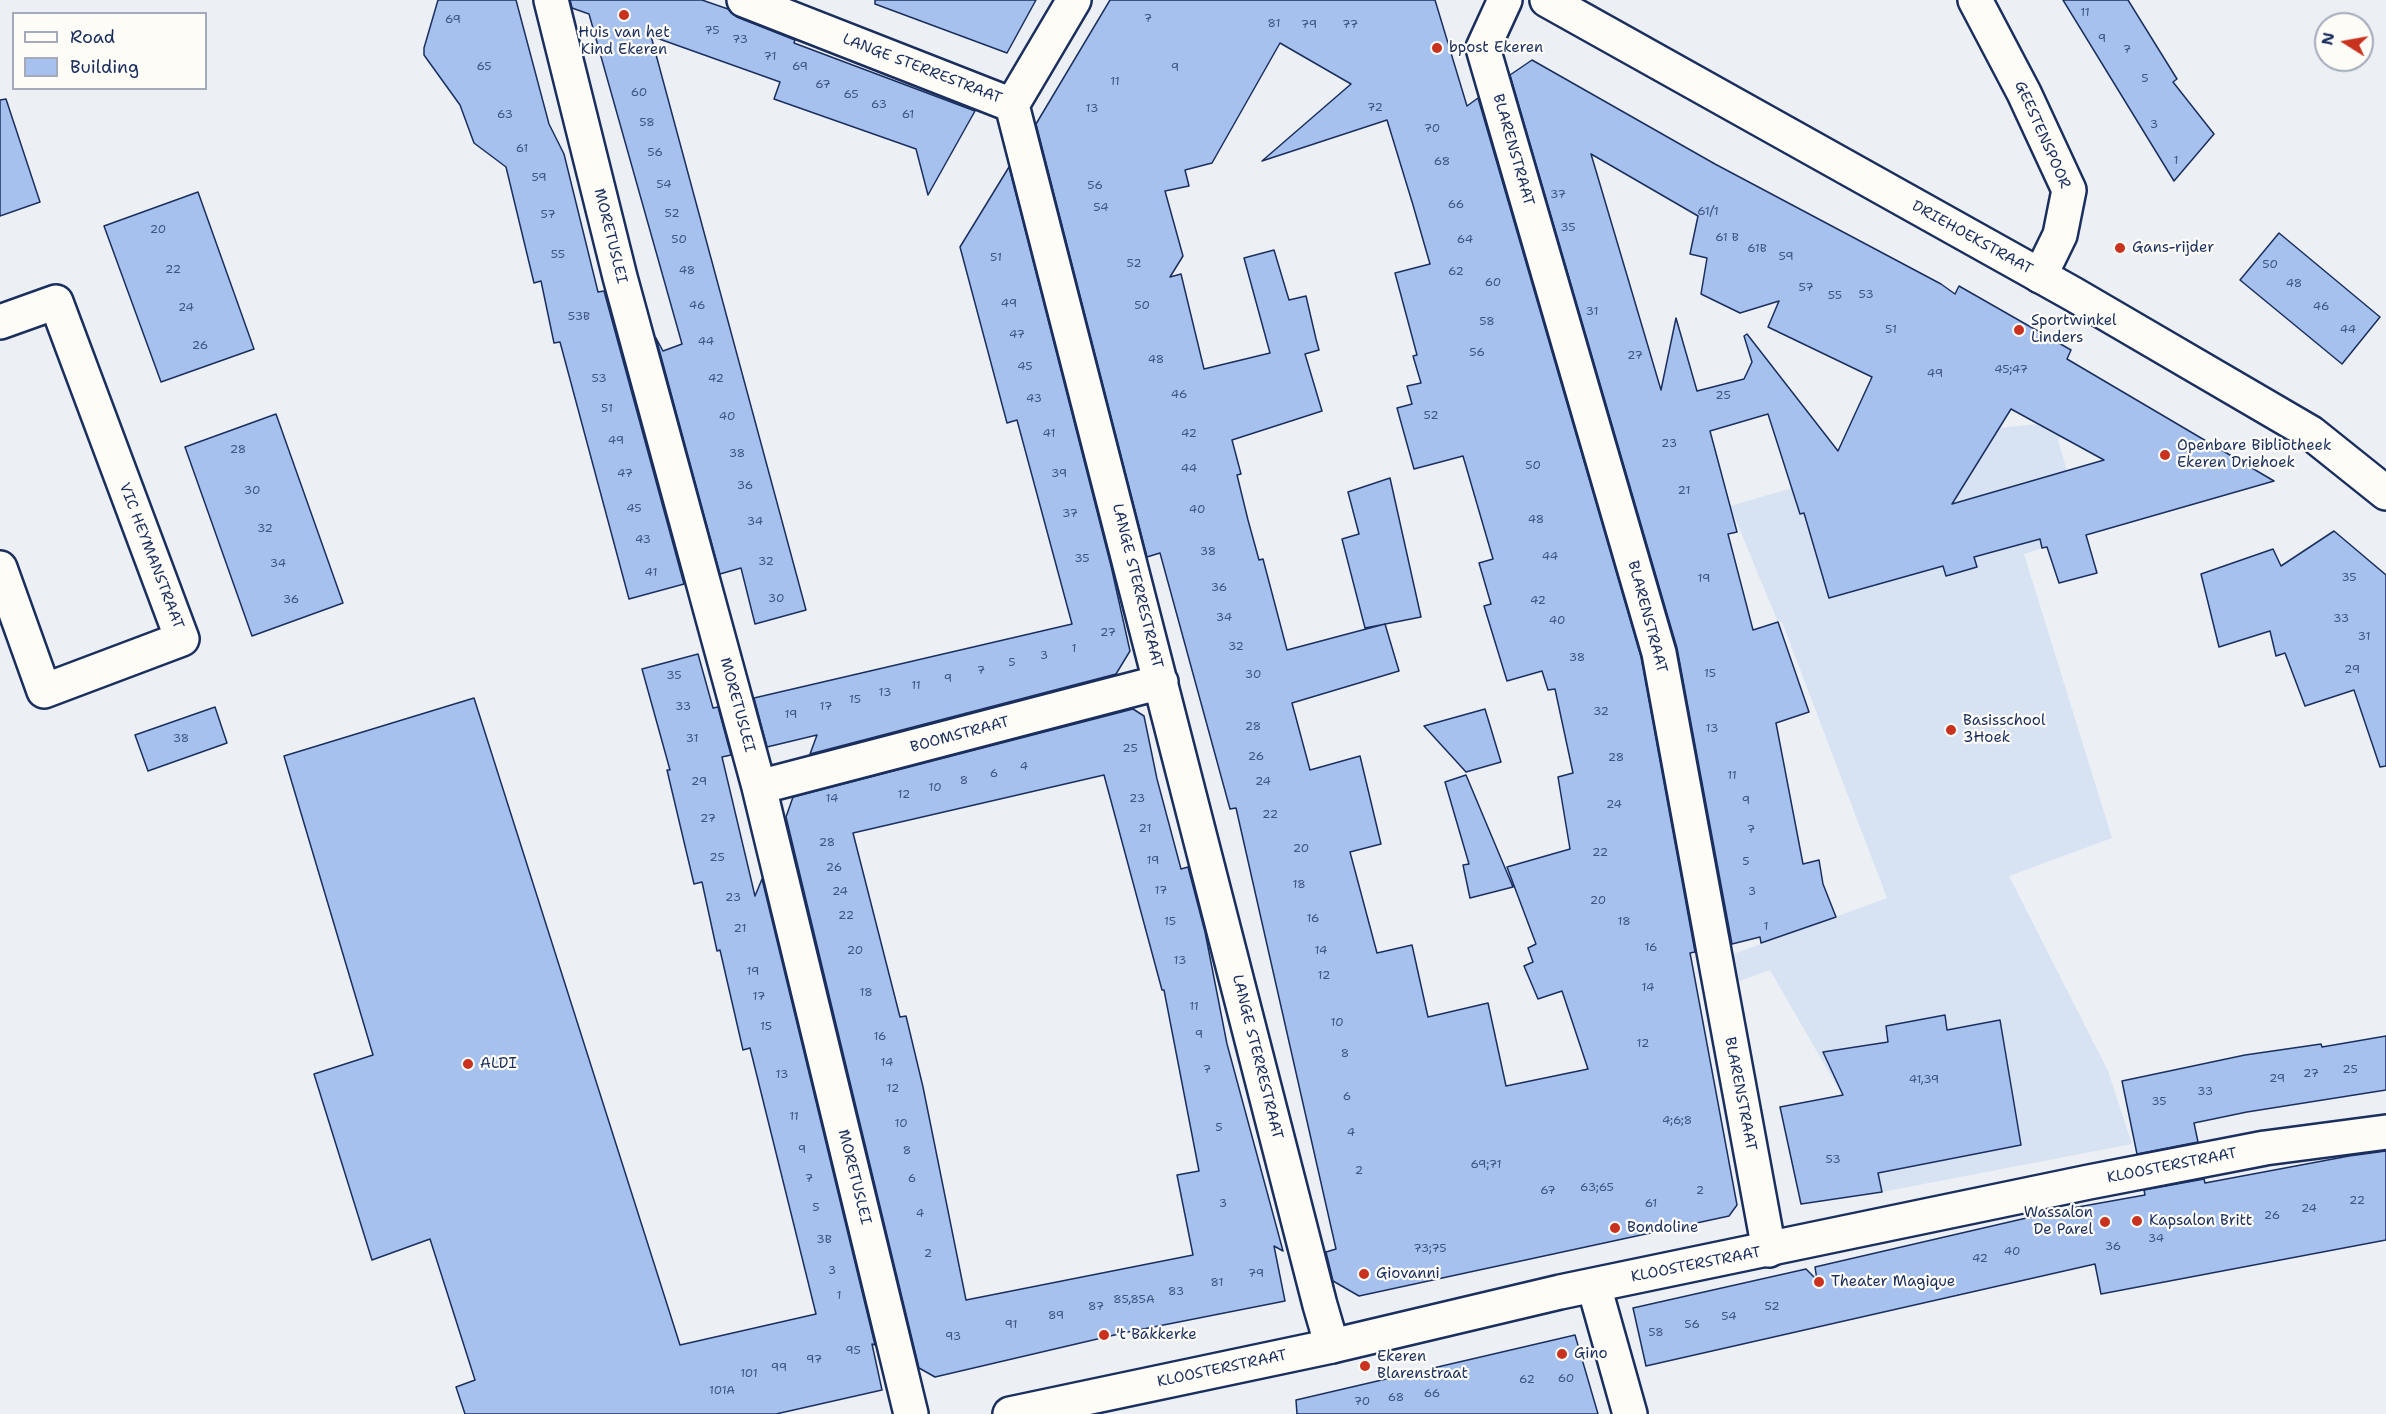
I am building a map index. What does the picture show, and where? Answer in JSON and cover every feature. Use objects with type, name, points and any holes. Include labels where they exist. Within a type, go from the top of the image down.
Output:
[{"type":"street","name":"MORETUSLEI","points":[[551,0],[620,277],[759,787],[911,1414]]},
{"type":"street","name":"LANGE STERRESTRAAT","points":[[744,0],[1012,105],[1332,1346]]},
{"type":"street","points":[[1012,105],[1074,0]]},
{"type":"street","name":"BLARENSTRAAT","points":[[1505,0],[1484,48],[1659,653],[1769,1250]]},
{"type":"street","name":"DRIEHOEKSTRAAT","points":[[1547,0],[2040,276],[2311,433],[2386,493]]},
{"type":"street","name":"GEESTENSPOOR","points":[[1975,0],[2024,93],[2069,190],[2060,235],[2040,276]]},
{"type":"street","name":"VIC HEYMANSTRAAT","points":[[0,322],[56,302],[182,639],[44,691],[0,568]]},
{"type":"street","name":"BOOMSTRAAT","points":[[759,787],[1161,682]]},
{"type":"street","name":"KLOOSTERSTRAAT","points":[[1010,1414],[1332,1346],[1594,1286],[2100,1180],[2265,1148],[2386,1132]]},
{"type":"street","points":[[1594,1286],[1630,1414]]},
{"type":"shaded area","name":"Basisschool 3Hoek","points":[[2095,376],[2058,440],[2086,535],[2024,554],[2112,838],[2009,876],[2108,1071],[2132,1144],[1882,1192],[1878,1173],[1850,1109],[1770,970],[1734,983],[1728,956],[1887,898],[1782,622],[1778,622],[1730,506],[1999,428],[2039,424]]},
{"type":"building","points":[[438,0],[516,0],[549,124],[564,154],[598,292],[604,291],[684,584],[629,599],[560,342],[554,343],[541,281],[534,283],[506,167],[474,143],[460,105],[424,55]]},
{"type":"building","points":[[570,0],[702,0],[728,9],[737,17],[795,40],[794,43],[975,111],[928,195],[916,149],[774,99],[780,82],[651,36],[806,610],[755,624],[741,568],[720,574],[656,338],[663,351],[682,344],[589,14],[572,8]]},
{"type":"building","points":[[875,0],[1036,0],[1007,53],[875,4]]},
{"type":"building","points":[[1110,0],[1435,0],[1467,106],[1478,98],[1641,657],[1695,952],[1690,953],[1737,1205],[1729,1216],[1359,1296],[1333,1281],[1326,1252],[1336,1249],[1236,808],[1230,809],[1160,553],[1147,557],[1036,124]],"holes":[[[1280,43],[1351,84],[1262,161],[1387,120],[1430,264],[1395,273],[1417,355],[1413,356],[1421,383],[1407,386],[1412,404],[1397,408],[1414,469],[1463,456],[1493,559],[1479,563],[1491,604],[1484,606],[1507,681],[1542,671],[1548,690],[1555,689],[1573,773],[1558,777],[1570,849],[1507,867],[1536,944],[1528,948],[1533,962],[1524,966],[1538,999],[1562,991],[1588,1069],[1506,1086],[1488,1003],[1428,1017],[1412,945],[1377,953],[1350,852],[1381,844],[1360,756],[1310,770],[1292,703],[1399,671],[1385,624],[1287,650],[1263,559],[1259,560],[1248,520],[1237,475],[1241,474],[1232,440],[1322,411],[1305,354],[1319,350],[1306,296],[1289,300],[1274,250],[1244,258],[1270,353],[1204,369],[1181,274],[1170,277],[1183,256],[1165,191],[1189,186],[1185,170],[1212,163]]]},
{"type":"building","points":[[2063,0],[2128,0],[2177,79],[2173,82],[2214,134],[2174,181]]},
{"type":"building","points":[[1532,60],[1715,164],[1941,284],[1955,294],[1959,286],[2071,350],[2067,359],[2274,481],[2086,535],[2097,573],[2059,583],[2047,547],[2042,548],[2040,539],[1974,557],[1977,567],[1946,576],[1943,566],[1829,598],[1804,513],[1800,514],[1768,414],[1710,431],[1737,532],[1728,534],[1753,630],[1778,622],[1809,712],[1776,723],[1803,864],[1819,860],[1823,884],[1836,917],[1761,943],[1760,937],[1732,944],[1677,648],[1510,75]],"holes":[[[1591,154],[1698,216],[1690,254],[1707,258],[1701,294],[1740,313],[1779,301],[1768,327],[1872,377],[1838,451],[1747,334],[1744,336],[1752,362],[1744,379],[1697,391],[1676,318],[1661,390]],[[2011,409],[2104,460],[1952,504]]]},
{"type":"building","points":[[6,99],[40,202],[0,216],[0,100]]},
{"type":"building","points":[[1009,167],[1111,566],[1130,651],[1116,674],[810,754],[817,735],[767,747],[754,698],[1072,624],[1017,420],[1007,423],[960,247]]},
{"type":"building","points":[[198,192],[254,349],[161,382],[104,226]]},
{"type":"building","points":[[2279,233],[2380,317],[2342,364],[2240,280]]},
{"type":"building","points":[[276,414],[343,603],[252,636],[185,447]]},
{"type":"building","points":[[1390,478],[1421,617],[1365,628],[1342,539],[1359,534],[1348,492]]},
{"type":"building","points":[[2334,531],[2386,575],[2386,766],[2380,767],[2354,690],[2305,706],[2285,653],[2276,656],[2270,631],[2219,647],[2201,574],[2273,549],[2281,566]]},
{"type":"building","name":"ALDI","points":[[698,654],[713,708],[718,707],[731,755],[722,757],[755,896],[762,879],[875,1345],[872,1344],[882,1390],[776,1414],[465,1414],[456,1387],[475,1380],[430,1239],[372,1260],[314,1074],[373,1055],[284,756],[474,698],[680,1345],[816,1314],[750,1048],[743,1050],[702,882],[694,884],[667,770],[670,770],[642,669]]},
{"type":"building","points":[[215,707],[227,743],[148,771],[135,735]]},
{"type":"building","points":[[1133,709],[1144,716],[1157,779],[1181,869],[1188,867],[1205,932],[1227,1044],[1283,1251],[1274,1246],[1285,1301],[1123,1333],[935,1377],[919,1368],[786,817],[793,797]],"holes":[[[1104,775],[1162,990],[1164,990],[1199,1171],[1177,1175],[1193,1255],[966,1300],[923,1087],[906,1016],[900,1017],[853,833]]]},
{"type":"building","points":[[1485,709],[1501,762],[1466,772],[1424,726]]},
{"type":"building","points":[[1466,775],[1513,887],[1470,898],[1463,865],[1469,864],[1445,782]]},
{"type":"building","points":[[1945,1015],[1947,1030],[2000,1020],[2021,1145],[1878,1173],[1882,1192],[1801,1204],[1780,1107],[1843,1095],[1823,1052],[1888,1042],[1886,1026]]},
{"type":"building","points":[[2386,1036],[2386,1090],[2247,1112],[2194,1123],[2198,1142],[2137,1154],[2122,1081],[2245,1055],[2321,1044],[2322,1047]]},
{"type":"building","points":[[2386,1151],[2386,1240],[2101,1294],[2095,1264],[1646,1366],[1633,1308],[1806,1269],[1817,1280],[1815,1267],[2061,1210],[2145,1195],[2144,1190],[2204,1179],[2205,1183]]},
{"type":"building","points":[[1575,1335],[1598,1414],[1297,1414],[1296,1400]]},
{"type":"place","name":"Huis van het Kind Ekeren","points":[[624,15]]},
{"type":"place","name":"bpost Ekeren","points":[[1437,48]]},
{"type":"place","name":"Gans-rijder","points":[[2120,248]]},
{"type":"place","name":"Sportwinkel Linders","points":[[2019,330]]},
{"type":"place","name":"Openbare Bibliotheek Ekeren Driehoek","points":[[2165,455]]},
{"type":"place","name":"Basisschool 3Hoek","points":[[1951,730]]},
{"type":"place","name":"ALDI","points":[[468,1064]]},
{"type":"place","name":"Kapsalon Britt","points":[[2137,1221]]},
{"type":"place","name":"Wassalon De Parel","points":[[2105,1222]]},
{"type":"place","name":"Bondoline","points":[[1615,1228]]},
{"type":"place","name":"Giovanni","points":[[1364,1274]]},
{"type":"place","name":"Theater Magique","points":[[1819,1282]]},
{"type":"place","name":"'t Bakkerke","points":[[1104,1335]]},
{"type":"place","name":"Gino","points":[[1562,1354]]},
{"type":"place","name":"Ekeren Blarenstraat","points":[[1365,1366]]}]
